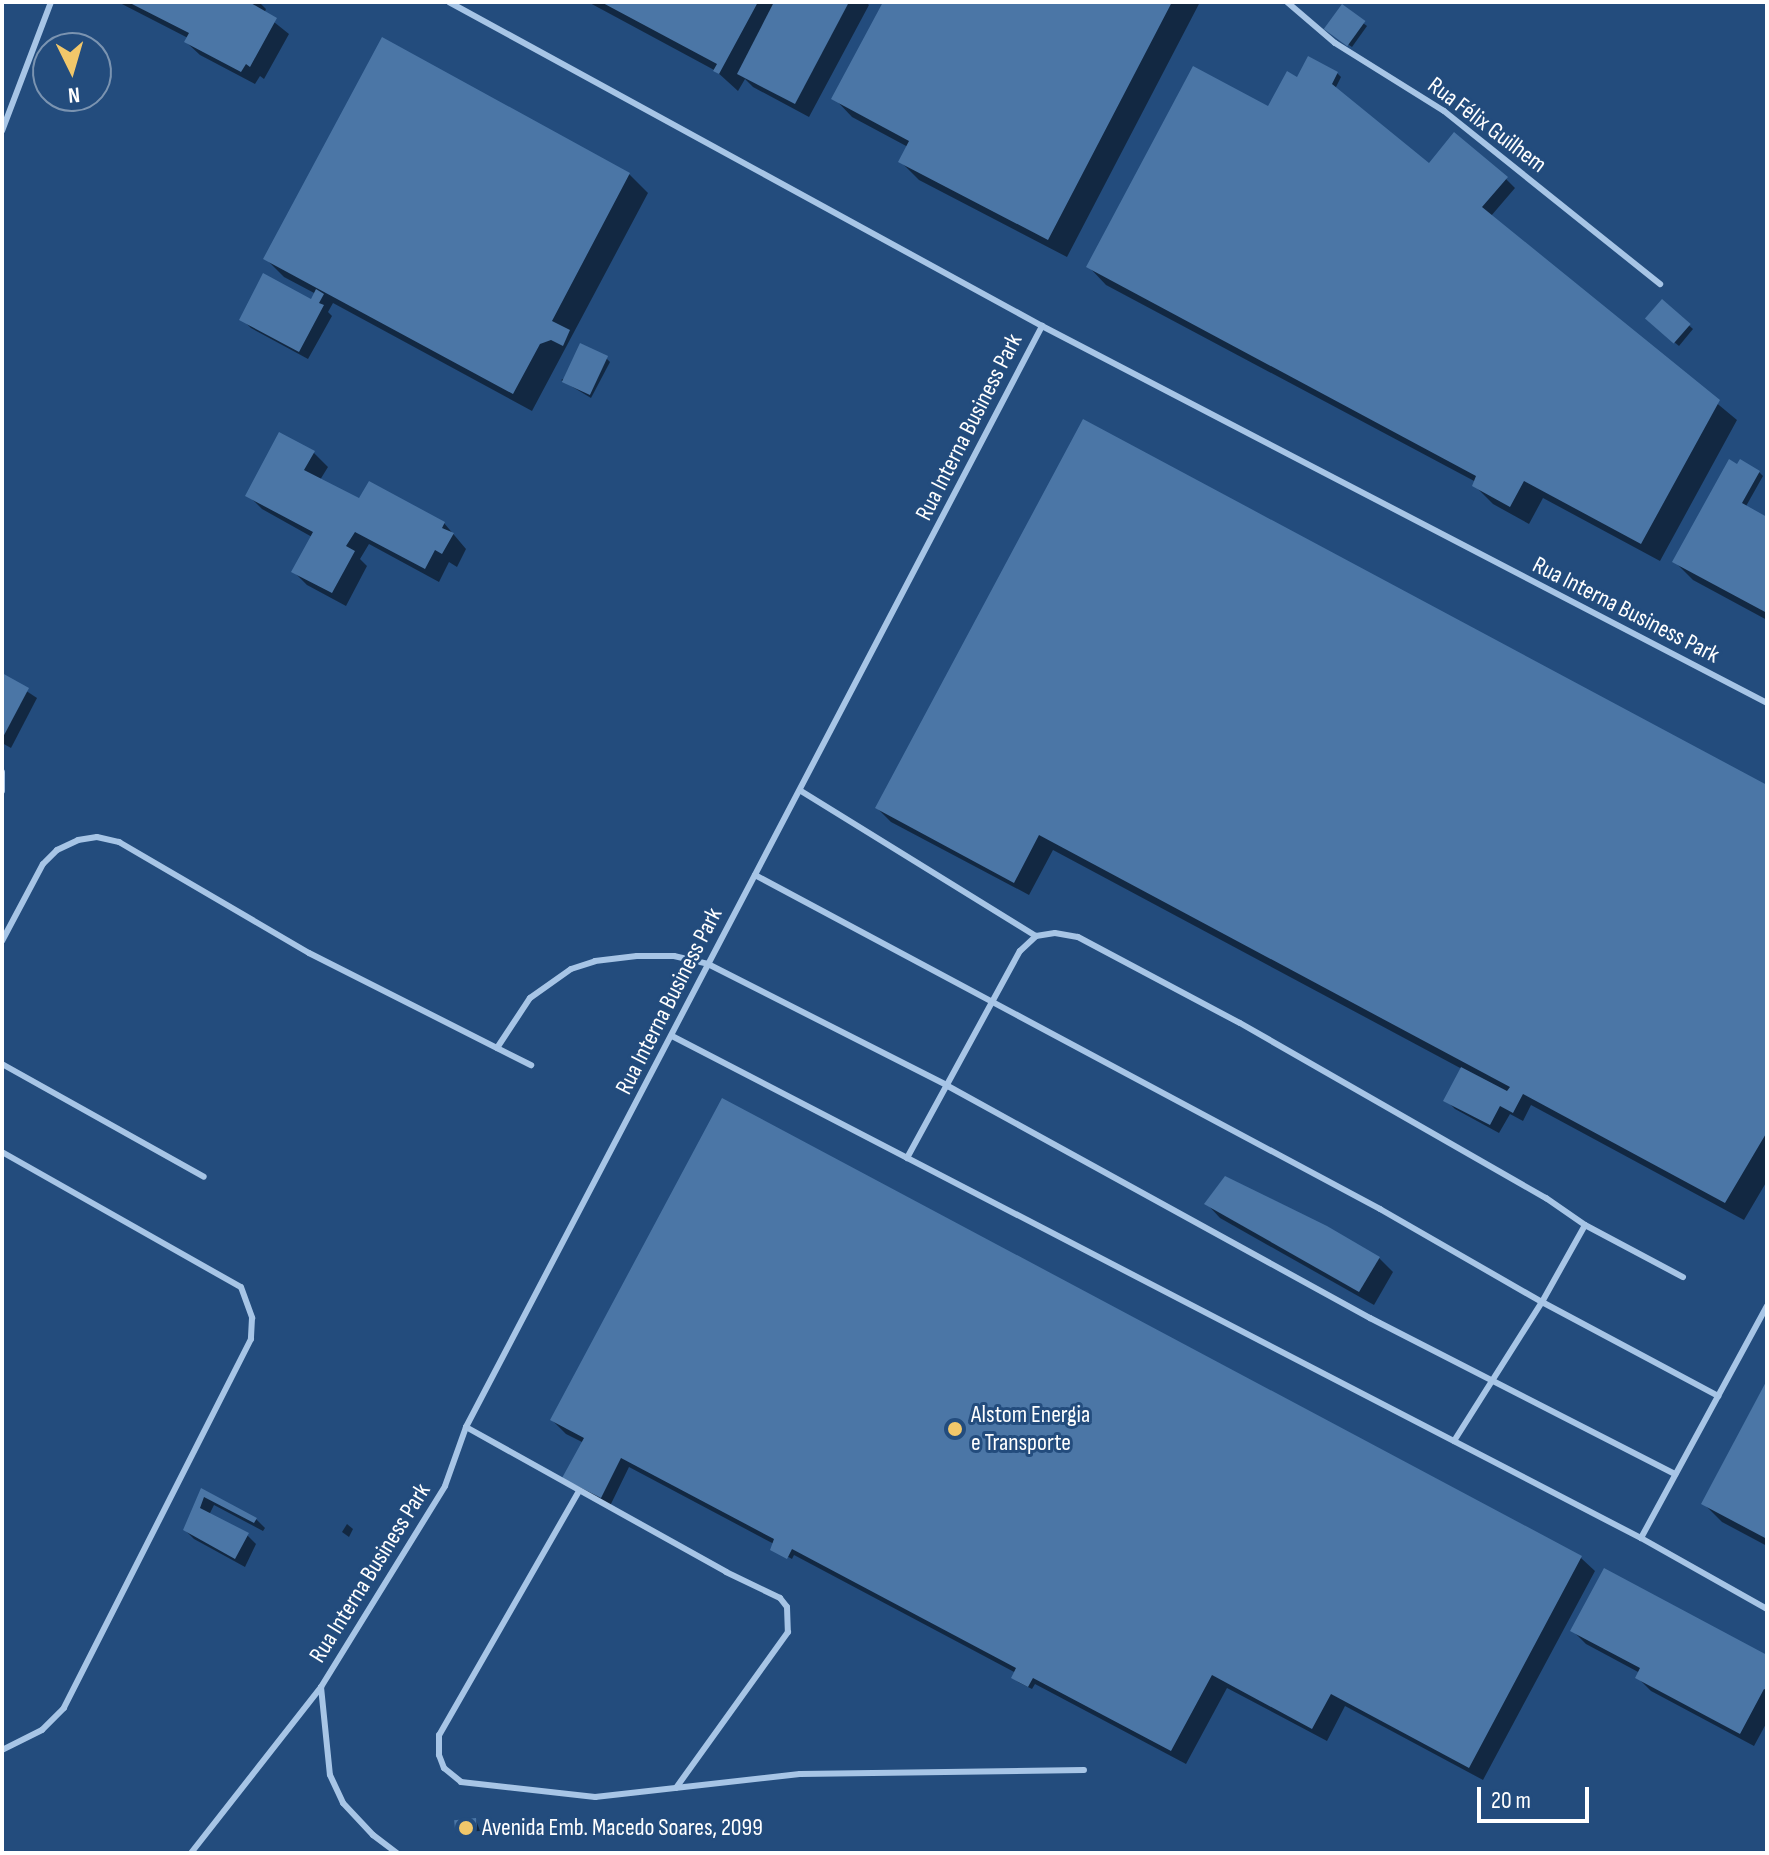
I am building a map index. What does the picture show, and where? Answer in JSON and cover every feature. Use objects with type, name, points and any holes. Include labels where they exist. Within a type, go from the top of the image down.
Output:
[{"type":"lane","points":[[2,131],[51,2]]},
{"type":"lane","name":"Rua Interna Business Park","points":[[449,2],[1042,326],[1767,703]]},
{"type":"lane","name":"Rua Félix Guilhem","points":[[1287,2],[1335,43],[1444,111],[1660,284]]},
{"type":"lane","name":"Rua Interna Business Park","points":[[191,1853],[321,1687],[445,1486],[466,1427],[1042,326]]},
{"type":"lane","points":[[2,772],[2,791]]},
{"type":"lane","points":[[801,791],[1036,936]]},
{"type":"lane","points":[[2,941],[43,864],[57,850],[78,840],[97,837],[119,842],[309,953],[531,1065]]},
{"type":"lane","points":[[755,875],[991,999],[1718,1396]]},
{"type":"lane","points":[[907,1158],[991,999],[1020,951],[1036,936],[1055,933],[1078,937],[1240,1023],[1585,1225],[1683,1277]]},
{"type":"lane","points":[[497,1048],[530,998],[571,969],[637,956],[674,956],[708,964],[946,1085],[1356,1311],[1675,1474]]},
{"type":"lane","points":[[672,1036],[1641,1538],[1767,1609]]},
{"type":"lane","points":[[2,1064],[204,1177]]},
{"type":"lane","points":[[2,1152],[241,1287],[252,1318],[251,1339],[64,1708],[42,1730],[2,1750]]},
{"type":"lane","points":[[1454,1441],[1542,1302],[1585,1225]]},
{"type":"lane","points":[[1641,1538],[1767,1306]]},
{"type":"lane","points":[[466,1427],[780,1598],[787,1607],[788,1632],[676,1788]]},
{"type":"lane","points":[[579,1491],[439,1735],[439,1755],[444,1768],[461,1782],[595,1797],[800,1774],[1084,1770]]},
{"type":"lane","points":[[321,1687],[330,1775],[343,1803],[373,1835],[397,1853]]},
{"type":"building","points":[[128,2],[249,2],[277,18],[250,67],[246,64],[241,72],[184,42],[189,33]]},
{"type":"building","points":[[601,2],[758,2],[719,74],[713,71],[717,64]]},
{"type":"building","points":[[774,2],[849,2],[795,104],[737,74]]},
{"type":"building","points":[[883,2],[1172,2],[1048,240],[898,162],[909,141],[831,99]]},
{"type":"building","points":[[1342,4],[1365,21],[1347,46],[1324,29]]},
{"type":"building","points":[[382,37],[630,173],[552,321],[570,330],[563,346],[551,340],[540,344],[513,394],[263,259]]},
{"type":"building","points":[[1308,56],[1338,72],[1332,84],[1429,163],[1454,132],[1508,177],[1482,207],[1720,400],[1641,544],[1524,481],[1510,507],[1472,486],[1476,476],[1086,267],[1193,66],[1268,106],[1287,71],[1297,77]]},
{"type":"building","points":[[263,273],[311,299],[316,289],[324,294],[319,303],[324,305],[299,352],[239,320]]},
{"type":"building","points":[[1662,299],[1691,324],[1674,344],[1645,319]]},
{"type":"building","points":[[580,343],[608,356],[590,395],[562,382]]},
{"type":"building","points":[[1083,419],[1767,785],[1767,1132],[1725,1203],[1523,1094],[1513,1113],[1500,1106],[1490,1125],[1443,1101],[1461,1067],[1507,1091],[1510,1087],[1039,835],[1014,883],[875,808]]},
{"type":"building","points":[[279,432],[315,451],[304,470],[359,498],[369,481],[445,522],[442,528],[454,533],[442,554],[435,550],[425,569],[355,532],[346,546],[355,551],[332,593],[291,572],[313,532],[245,496]]},
{"type":"building","points":[[1729,459],[1737,464],[1740,459],[1760,471],[1742,503],[1767,517],[1767,613],[1672,562]]},
{"type":"building","points":[[2,673],[29,688],[2,739]]},
{"type":"building","name":"Alstom Energia e Transporte","points":[[722,1098],[1582,1556],[1469,1768],[1331,1694],[1312,1729],[1212,1675],[1171,1751],[1033,1678],[1028,1687],[1011,1678],[1016,1668],[792,1549],[787,1559],[770,1550],[774,1539],[621,1458],[601,1498],[562,1478],[584,1438],[550,1420]]},
{"type":"building","points":[[1225,1176],[1327,1226],[1380,1257],[1359,1292],[1204,1204]]},
{"type":"building","points":[[1767,1380],[1767,1539],[1701,1504]]},
{"type":"building","points":[[201,1488],[257,1518],[254,1523],[204,1497],[200,1508],[249,1533],[235,1559],[183,1530]]},
{"type":"building","points":[[1604,1568],[1767,1655],[1767,1690],[1764,1689],[1740,1734],[1635,1678],[1640,1668],[1570,1631]]},
{"type":"building","points":[[476,1818],[477,1827],[455,1829],[454,1820]]},
{"type":"place","name":"Alstom Energia e Transporte","points":[[955,1429]]},
{"type":"place","name":"Avenida Emb. Macedo Soares, 2099","points":[[466,1828]]}]
